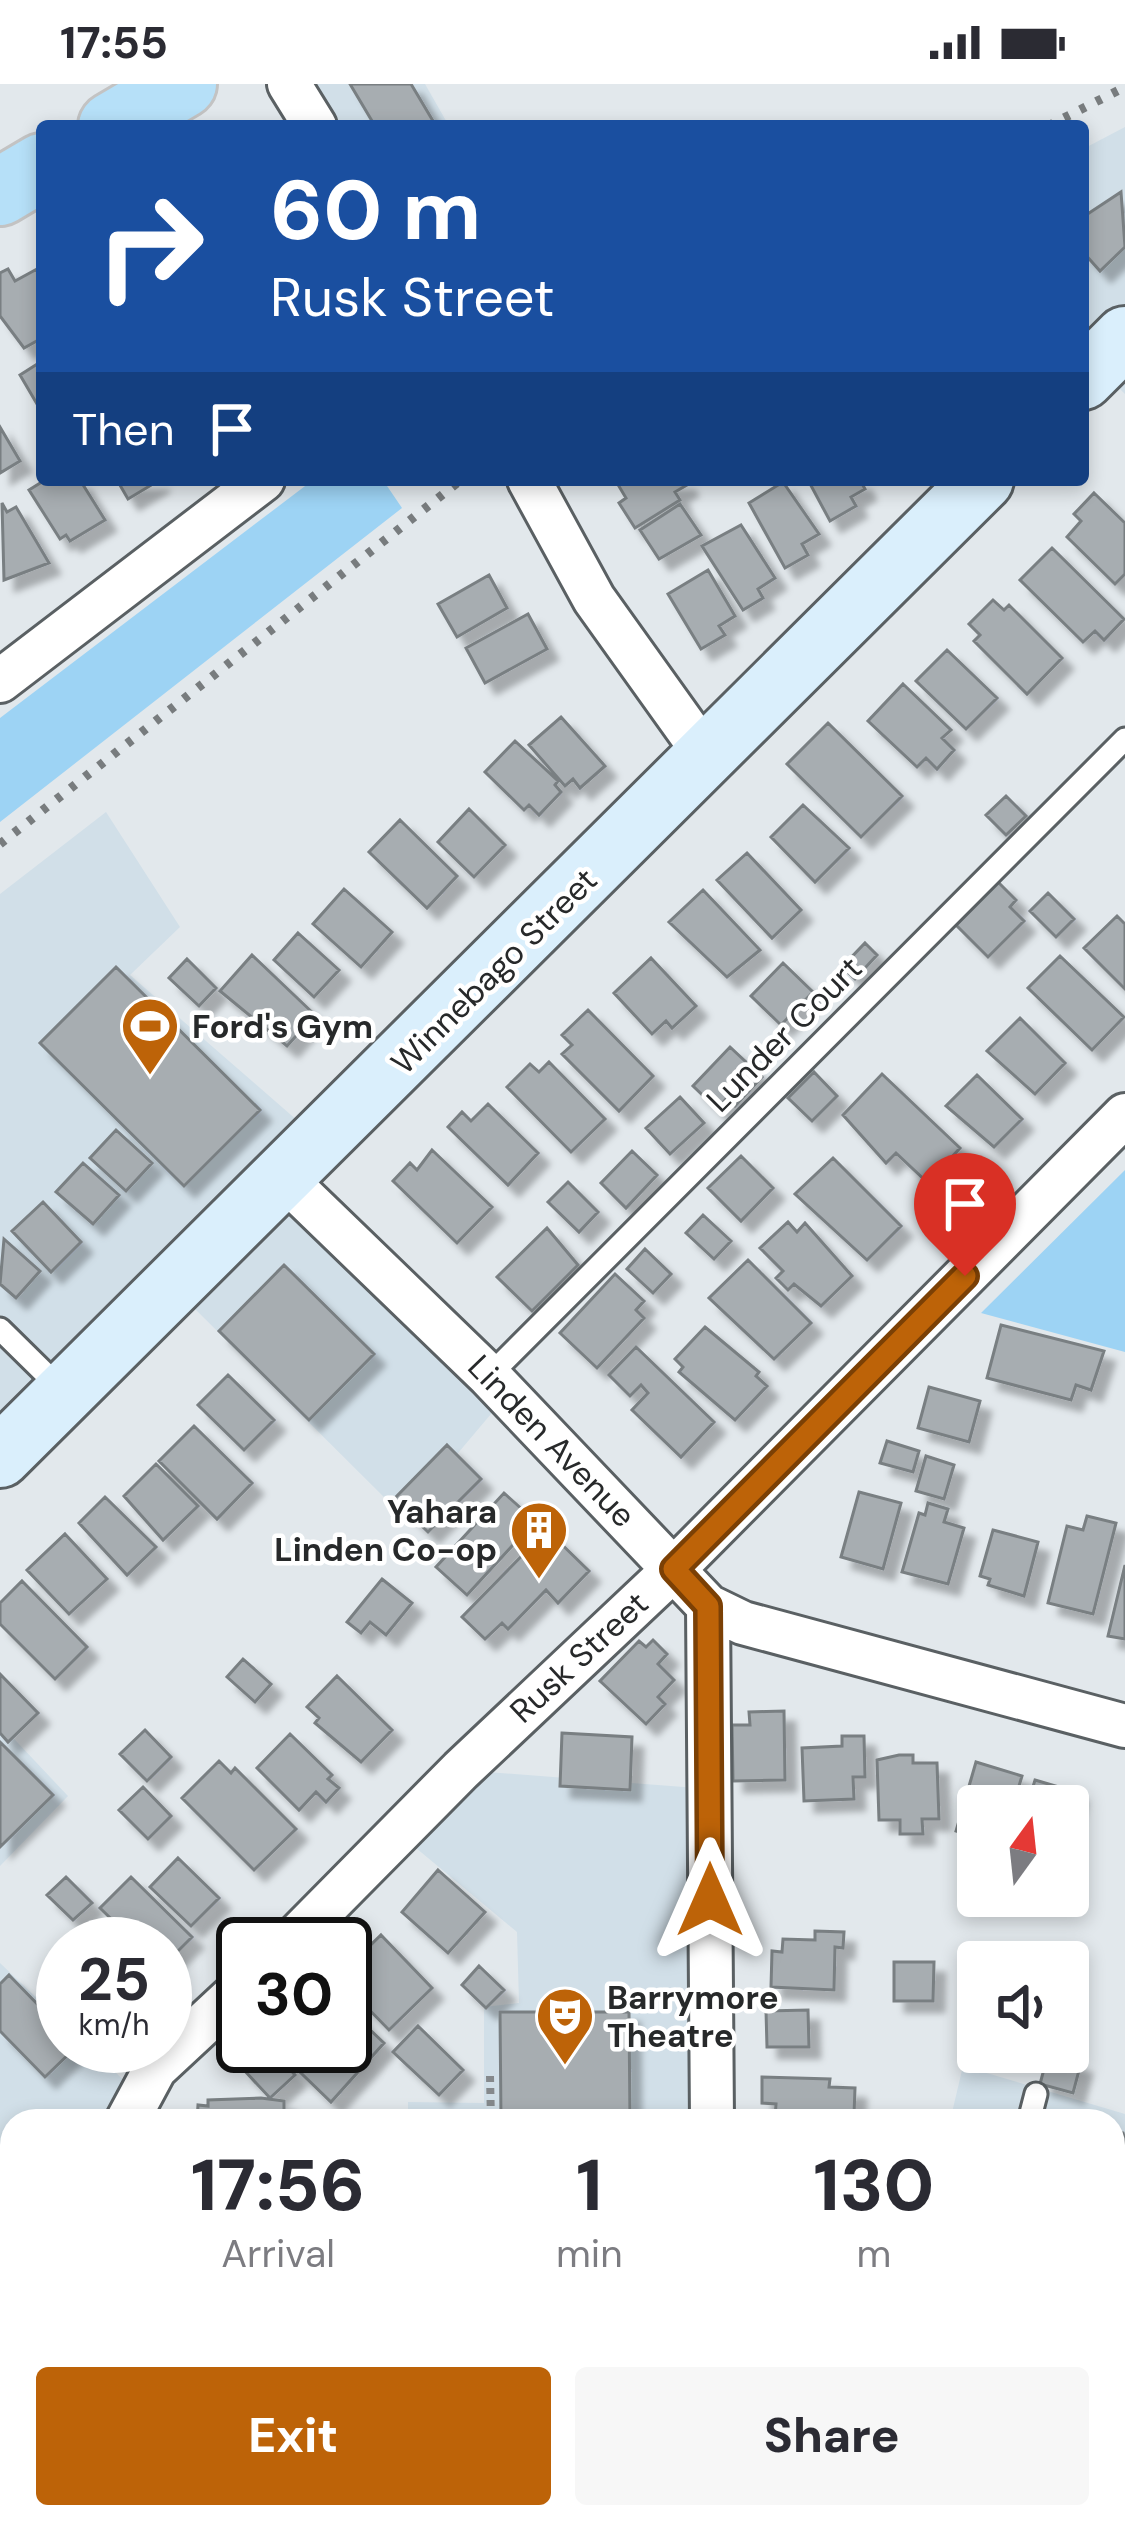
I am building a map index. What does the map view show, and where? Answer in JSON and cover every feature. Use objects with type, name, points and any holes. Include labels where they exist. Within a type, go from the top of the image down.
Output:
[{"type":"main road","points":[[122,120],[183,84]]},
{"type":"main road","points":[[0,192],[36,171]]},
{"type":"street","points":[[290,84],[311,120]]},
{"type":"street","points":[[1089,373],[1125,337]]},
{"type":"street","points":[[0,681],[255,486]]},
{"type":"street","points":[[532,486],[594,599],[707,757]]},
{"type":"street","name":"Winnebago Street","points":[[0,1457],[285,1179],[976,486]]},
{"type":"street","name":"Rusk Street","points":[[316,1917],[477,1754],[674,1569],[1125,1115]]},
{"type":"street","name":"Linden Avenue","points":[[285,1179],[489,1376],[708,1606],[743,1623],[1125,1726]]},
{"type":"street","points":[[708,1606],[712,2109]]},
{"type":"street","points":[[133,2109],[155,2069],[216,2012]]},
{"type":"lane","name":"Lunder Court","points":[[489,1376],[1125,739]]},
{"type":"lane","points":[[0,1329],[64,1393]]},
{"type":"lane","points":[[1033,2109],[1036,2094]]},
{"type":"path","points":[[490,2076],[490,2109]]},
{"type":"shaded area","points":[[289,84],[425,84],[446,120],[311,120]]},
{"type":"shaded area","points":[[1125,127],[1125,394],[1089,359],[1089,146]]},
{"type":"shaded area","points":[[305,486],[387,486],[402,508],[0,822],[0,718]]},
{"type":"shaded area","points":[[106,812],[180,927],[130,975],[322,1142],[286,1178],[507,1395],[404,1517],[174,1288],[0,1457],[0,894]]},
{"type":"shaded area","points":[[1125,1170],[1125,1352],[981,1313]]},
{"type":"shaded area","points":[[0,1724],[68,1796],[0,1866]]},
{"type":"shaded area","points":[[461,1770],[710,1789],[712,2109],[408,2109],[408,2102],[484,2103],[484,2007],[519,2003],[517,1932],[398,1833]]},
{"type":"shaded area","points":[[0,1963],[36,1997],[36,2073],[116,2073],[138,2094],[132,2109],[0,2109]]},
{"type":"shaded area","points":[[961,2073],[987,2073],[1108,2109],[953,2109]]},
{"type":"building","points":[[350,84],[411,84],[432,120],[371,120]]},
{"type":"building","points":[[1121,192],[1125,247],[1100,271],[1089,259],[1089,213]]},
{"type":"building","points":[[8,269],[15,281],[36,270],[36,341],[24,348],[0,316],[0,273]]},
{"type":"building","points":[[36,365],[36,402],[20,375]]},
{"type":"building","points":[[0,427],[20,461],[0,473]]},
{"type":"building","points":[[36,486],[84,486],[105,520],[70,541],[66,535],[60,539],[29,490]]},
{"type":"building","points":[[120,486],[150,486],[128,499]]},
{"type":"building","points":[[619,486],[685,486],[675,492],[680,500],[635,528],[619,503],[626,498]]},
{"type":"building","points":[[777,486],[786,486],[819,534],[802,544],[808,555],[785,568],[749,503]]},
{"type":"building","points":[[811,486],[863,486],[851,497],[856,506],[830,521]]},
{"type":"building","points":[[1094,493],[1125,523],[1125,574],[1115,584],[1067,537],[1081,521],[1074,514]]},
{"type":"building","points":[[2,503],[7,512],[16,507],[49,563],[4,580]]},
{"type":"building","points":[[680,504],[701,535],[659,559],[640,530]]},
{"type":"building","points":[[741,525],[775,578],[758,589],[763,598],[743,610],[702,546]]},
{"type":"building","points":[[1052,548],[1124,619],[1104,640],[1095,631],[1083,642],[1020,580]]},
{"type":"building","points":[[708,570],[735,616],[719,626],[725,635],[701,649],[668,594]]},
{"type":"building","points":[[489,575],[507,608],[457,637],[438,604]]},
{"type":"building","points":[[993,600],[1004,610],[1009,605],[1062,658],[1027,694],[974,641],[980,635],[969,624]]},
{"type":"building","points":[[528,614],[547,649],[485,683],[466,648]]},
{"type":"building","points":[[947,650],[997,698],[966,729],[916,681]]},
{"type":"building","points":[[903,684],[951,730],[942,738],[954,750],[937,769],[926,758],[917,767],[868,721]]},
{"type":"building","points":[[561,717],[605,766],[580,788],[573,779],[565,786],[529,745]]},
{"type":"building","points":[[828,723],[902,796],[861,837],[787,764]]},
{"type":"building","points":[[515,741],[558,781],[555,785],[561,792],[539,815],[529,805],[524,810],[485,772]]},
{"type":"building","points":[[1006,796],[1026,816],[1006,835],[986,815]]},
{"type":"building","points":[[803,805],[849,848],[815,882],[771,837]]},
{"type":"building","points":[[469,809],[505,845],[474,877],[438,842]]},
{"type":"building","points":[[400,820],[457,876],[427,908],[369,852]]},
{"type":"building","points":[[747,853],[801,910],[772,938],[717,880]]},
{"type":"building","points":[[998,882],[1016,900],[1010,907],[1024,921],[988,957],[956,925]]},
{"type":"building","points":[[344,889],[392,932],[361,967],[313,924]]},
{"type":"building","points":[[703,890],[760,950],[727,977],[669,922]]},
{"type":"building","points":[[1048,893],[1074,919],[1056,937],[1030,911]]},
{"type":"building","points":[[1117,916],[1125,924],[1125,989],[1084,948]]},
{"type":"building","points":[[298,933],[339,970],[314,997],[274,960]]},
{"type":"building","points":[[865,943],[877,955],[855,979],[842,967]]},
{"type":"building","points":[[252,955],[315,1015],[287,1046],[220,991]]},
{"type":"building","points":[[1060,956],[1124,1017],[1092,1050],[1028,988]]},
{"type":"building","points":[[651,958],[696,1006],[672,1028],[666,1021],[652,1034],[614,993]]},
{"type":"building","points":[[187,959],[216,988],[199,1006],[169,978]]},
{"type":"building","points":[[783,963],[813,992],[781,1025],[751,996]]},
{"type":"building","name":"Ford's Gym","points":[[116,967],[260,1110],[184,1186],[40,1043]]},
{"type":"building","points":[[588,1010],[653,1076],[619,1111],[562,1054],[572,1045],[562,1035]]},
{"type":"building","points":[[1020,1018],[1065,1063],[1035,1094],[987,1051]]},
{"type":"building","points":[[730,1047],[762,1077],[735,1106],[727,1098],[717,1109],[693,1086]]},
{"type":"building","points":[[549,1062],[605,1119],[571,1152],[507,1087],[530,1064],[539,1072]]},
{"type":"building","points":[[814,1072],[837,1096],[812,1121],[788,1098]]},
{"type":"building","points":[[882,1074],[960,1148],[928,1183],[896,1153],[886,1163],[843,1115]]},
{"type":"building","points":[[977,1075],[1022,1119],[994,1147],[946,1106]]},
{"type":"building","points":[[680,1097],[704,1123],[670,1154],[646,1128]]},
{"type":"building","points":[[488,1104],[538,1153],[508,1185],[448,1127],[462,1112],[471,1121]]},
{"type":"building","points":[[116,1130],[152,1163],[126,1191],[90,1158]]},
{"type":"building","points":[[432,1150],[492,1207],[457,1243],[393,1181],[410,1163],[417,1170]]},
{"type":"building","points":[[632,1151],[657,1175],[626,1208],[601,1183]]},
{"type":"building","points":[[741,1156],[773,1188],[741,1221],[708,1188]]},
{"type":"building","points":[[833,1158],[901,1226],[867,1260],[795,1194]]},
{"type":"building","points":[[83,1163],[119,1195],[93,1224],[56,1192]]},
{"type":"building","points":[[568,1182],[598,1212],[579,1232],[548,1202]]},
{"type":"building","points":[[43,1202],[81,1242],[51,1272],[12,1231]]},
{"type":"building","points":[[703,1215],[731,1241],[714,1259],[686,1233]]},
{"type":"building","points":[[788,1222],[797,1232],[805,1223],[852,1276],[821,1306],[794,1284],[788,1290],[776,1278],[783,1271],[760,1248]]},
{"type":"building","points":[[547,1228],[578,1265],[532,1311],[497,1277]]},
{"type":"building","points":[[4,1239],[40,1271],[16,1298],[0,1284]]},
{"type":"building","points":[[645,1249],[671,1274],[653,1293],[627,1269]]},
{"type":"building","points":[[748,1260],[811,1323],[774,1359],[709,1298]]},
{"type":"building","points":[[284,1265],[374,1354],[309,1420],[219,1331]]},
{"type":"building","points":[[615,1274],[644,1301],[636,1310],[644,1318],[597,1368],[560,1333]]},
{"type":"building","points":[[1001,1325],[1104,1351],[1091,1390],[1076,1385],[1071,1400],[987,1378]]},
{"type":"building","points":[[705,1327],[759,1372],[756,1376],[767,1386],[735,1420],[679,1372],[683,1367],[675,1359]]},
{"type":"building","points":[[636,1347],[714,1422],[681,1457],[632,1410],[648,1393],[641,1385],[630,1396],[609,1375]]},
{"type":"building","points":[[228,1375],[274,1420],[244,1450],[198,1405]]},
{"type":"building","points":[[929,1387],[980,1401],[969,1442],[918,1428]]},
{"type":"building","points":[[194,1426],[252,1483],[217,1519],[159,1461]]},
{"type":"building","points":[[887,1441],[919,1451],[913,1472],[880,1463]]},
{"type":"building","points":[[447,1445],[481,1479],[428,1532],[394,1499]]},
{"type":"building","points":[[926,1456],[954,1465],[944,1499],[916,1491]]},
{"type":"building","points":[[156,1464],[198,1506],[163,1540],[124,1496]]},
{"type":"building","points":[[859,1492],[901,1503],[883,1569],[841,1557]]},
{"type":"building","points":[[504,1493],[535,1521],[467,1595],[436,1567]]},
{"type":"building","points":[[105,1497],[156,1547],[127,1575],[79,1523]]},
{"type":"building","points":[[928,1503],[948,1509],[944,1522],[964,1528],[948,1584],[902,1572],[919,1513],[925,1515]]},
{"type":"building","points":[[1087,1516],[1116,1523],[1093,1614],[1048,1603],[1067,1526],[1083,1530]]},
{"type":"building","name":"Yahara Linden Co-op","points":[[547,1530],[589,1571],[558,1603],[546,1590],[508,1629],[502,1623],[485,1639],[462,1617]]},
{"type":"building","points":[[993,1530],[1038,1542],[1024,1596],[988,1585],[990,1579],[980,1576]]},
{"type":"building","points":[[65,1534],[107,1579],[69,1614],[27,1570]]},
{"type":"building","points":[[1125,1565],[1125,1639],[1108,1636]]},
{"type":"building","points":[[382,1579],[412,1603],[386,1635],[370,1622],[361,1633],[347,1622]]},
{"type":"building","points":[[22,1581],[87,1647],[55,1679],[0,1624],[0,1603]]},
{"type":"building","points":[[653,1640],[667,1654],[658,1664],[674,1680],[658,1697],[665,1704],[646,1724],[600,1681],[639,1641],[646,1647]]},
{"type":"building","points":[[243,1659],[271,1684],[255,1702],[227,1677]]},
{"type":"building","points":[[0,1674],[38,1713],[8,1742],[0,1733]]},
{"type":"building","points":[[337,1676],[392,1730],[361,1762],[315,1723],[319,1718],[307,1707]]},
{"type":"building","points":[[784,1711],[785,1780],[733,1781],[732,1725],[750,1725],[749,1712]]},
{"type":"building","points":[[145,1730],[171,1757],[147,1781],[120,1754]]},
{"type":"building","points":[[562,1733],[632,1737],[630,1790],[560,1786]]},
{"type":"building","points":[[290,1734],[339,1788],[326,1802],[316,1792],[299,1810],[257,1768]]},
{"type":"building","points":[[842,1736],[864,1736],[865,1777],[853,1777],[854,1799],[804,1801],[802,1748],[842,1746]]},
{"type":"building","points":[[0,1742],[53,1795],[0,1847]]},
{"type":"building","points":[[913,1755],[913,1763],[937,1763],[939,1819],[922,1819],[923,1834],[900,1834],[900,1820],[879,1820],[877,1760]]},
{"type":"building","points":[[219,1761],[231,1773],[235,1768],[296,1829],[254,1870],[182,1798]]},
{"type":"building","points":[[976,1762],[1022,1776],[1019,1785],[969,1785]]},
{"type":"building","points":[[143,1787],[171,1816],[148,1839],[119,1810]]},
{"type":"building","points":[[178,1858],[219,1898],[192,1925],[192,1917],[182,1917],[150,1887]]},
{"type":"building","points":[[438,1870],[485,1912],[448,1953],[402,1912]]},
{"type":"building","points":[[66,1877],[92,1903],[70,1917],[47,1895]]},
{"type":"building","points":[[131,1877],[172,1917],[109,1917],[100,1908]]},
{"type":"building","points":[[815,1931],[844,1932],[843,1948],[835,1947],[834,1990],[771,1987],[772,1951],[782,1952],[783,1939],[815,1940]]},
{"type":"building","points":[[381,1935],[432,1988],[389,2030],[372,2013],[372,1944]]},
{"type":"building","points":[[894,1962],[934,1962],[933,2001],[894,2001]]},
{"type":"building","points":[[479,1966],[504,1990],[486,2008],[462,1985]]},
{"type":"building","points":[[9,1975],[36,2003],[36,2068],[0,2031],[0,1984]]},
{"type":"building","points":[[808,2010],[809,2047],[767,2047],[766,2011]]},
{"type":"building","name":"Barrymore Theatre","points":[[500,2012],[629,2012],[630,2109],[501,2109]]},
{"type":"building","points":[[418,2026],[463,2070],[439,2095],[393,2052]]},
{"type":"building","points":[[372,2032],[384,2043],[372,2056]]},
{"type":"building","points":[[247,2073],[293,2073],[270,2098]]},
{"type":"building","points":[[301,2073],[357,2073],[331,2102]]},
{"type":"building","points":[[1043,2073],[1078,2073],[1073,2093],[1040,2084]]},
{"type":"building","points":[[762,2077],[830,2079],[829,2087],[855,2088],[854,2109],[776,2109],[776,2104],[762,2103]]},
{"type":"building","points":[[261,2098],[284,2101],[284,2109],[198,2109],[198,2105],[208,2106],[208,2100]]},
{"type":"railway","points":[[1060,120],[1125,87]]},
{"type":"railway","points":[[0,844],[453,486]]},
{"type":"place","name":"Ford's Gym","points":[[150,1077]]},
{"type":"place","name":"Yahara Linden Co-op","points":[[539,1581]]},
{"type":"place","name":"Barrymore Theatre","points":[[565,2067]]},
{"type":"route","points":[[710,1900],[708,1606],[674,1569],[965,1276]]}]
